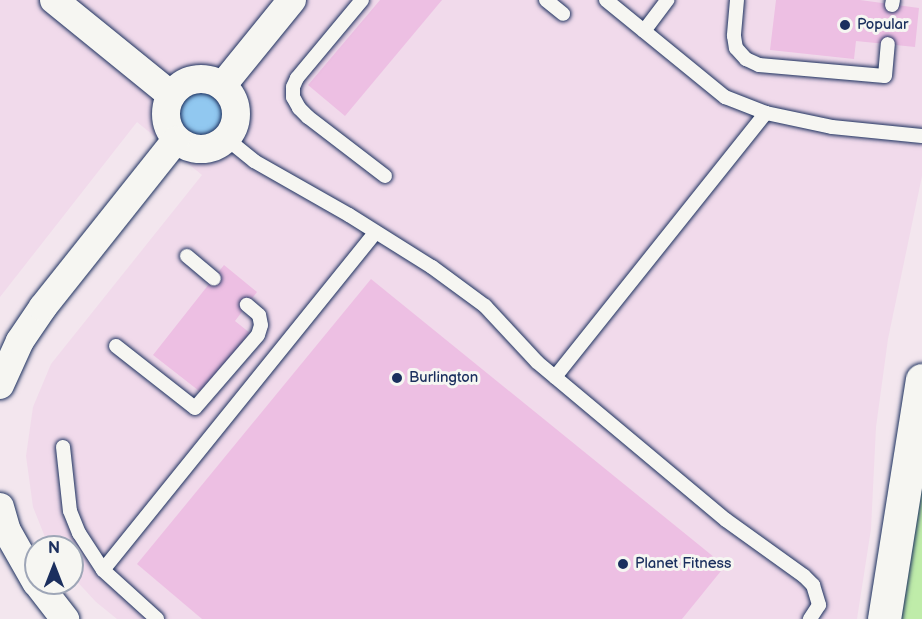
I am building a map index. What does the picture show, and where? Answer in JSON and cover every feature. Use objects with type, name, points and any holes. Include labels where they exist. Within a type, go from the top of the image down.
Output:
[{"type":"street","points":[[54,0],[171,95]]},
{"type":"street","points":[[222,86],[292,0]]},
{"type":"street","points":[[194,79],[206,79],[222,86],[232,98],[236,108],[236,119],[227,139],[218,146],[196,150],[176,140],[166,120],[165,110],[171,95],[184,83],[194,79]]},
{"type":"street","points":[[0,385],[20,341],[43,307],[176,140]]},
{"type":"street","points":[[884,619],[922,380]]},
{"type":"street","points":[[0,507],[7,531],[24,561]]},
{"type":"street","points":[[46,595],[65,619]]},
{"type":"lane","points":[[362,0],[297,78],[293,87],[294,97],[299,108],[308,117],[385,176]]},
{"type":"lane","points":[[546,0],[563,14]]},
{"type":"lane","points":[[606,0],[725,98],[766,113],[832,127],[922,136]]},
{"type":"lane","points":[[644,31],[667,0]]},
{"type":"lane","points":[[737,0],[734,36],[736,48],[746,59],[759,65],[885,76],[888,45]]},
{"type":"lane","points":[[555,377],[766,113]]},
{"type":"lane","points":[[227,139],[254,161],[432,267],[485,306],[537,362],[726,520],[804,576],[813,585],[819,605],[810,619]]},
{"type":"lane","points":[[103,570],[376,232]]},
{"type":"lane","points":[[186,256],[214,279]]},
{"type":"lane","points":[[116,346],[195,408],[258,335],[261,325],[259,315],[247,305]]},
{"type":"lane","points":[[63,447],[70,511],[89,551],[103,570],[157,619]]},
{"type":"shaded area","points":[[0,0],[922,0],[922,176],[888,339],[876,427],[871,529],[857,619],[117,619],[84,589],[84,535],[44,535],[33,507],[26,456],[33,407],[51,364],[202,175],[137,122],[0,297]]},
{"type":"green space","points":[[195,86],[207,86],[222,94],[230,109],[230,121],[222,136],[207,144],[195,144],[180,136],[172,121],[172,109],[180,94]]},
{"type":"green space","points":[[922,469],[922,619],[896,619]]},
{"type":"water","points":[[200,89],[210,91],[218,97],[224,105],[226,115],[224,125],[218,133],[210,139],[200,141],[190,139],[182,133],[176,125],[174,115],[176,105],[182,97],[190,91]]},
{"type":"building","points":[[380,0],[442,0],[345,116],[308,85]]},
{"type":"building","name":"Popular","points":[[776,0],[860,0],[919,8],[915,47],[856,41],[854,59],[770,50]]},
{"type":"building","points":[[224,265],[257,292],[235,321],[250,333],[203,394],[153,355]]},
{"type":"building","points":[[371,279],[725,566],[682,619],[202,619],[137,564]]},
{"type":"place","name":"Popular","points":[[845,25]]},
{"type":"place","name":"Burlington","points":[[397,378]]},
{"type":"place","name":"Planet Fitness","points":[[623,564]]}]
